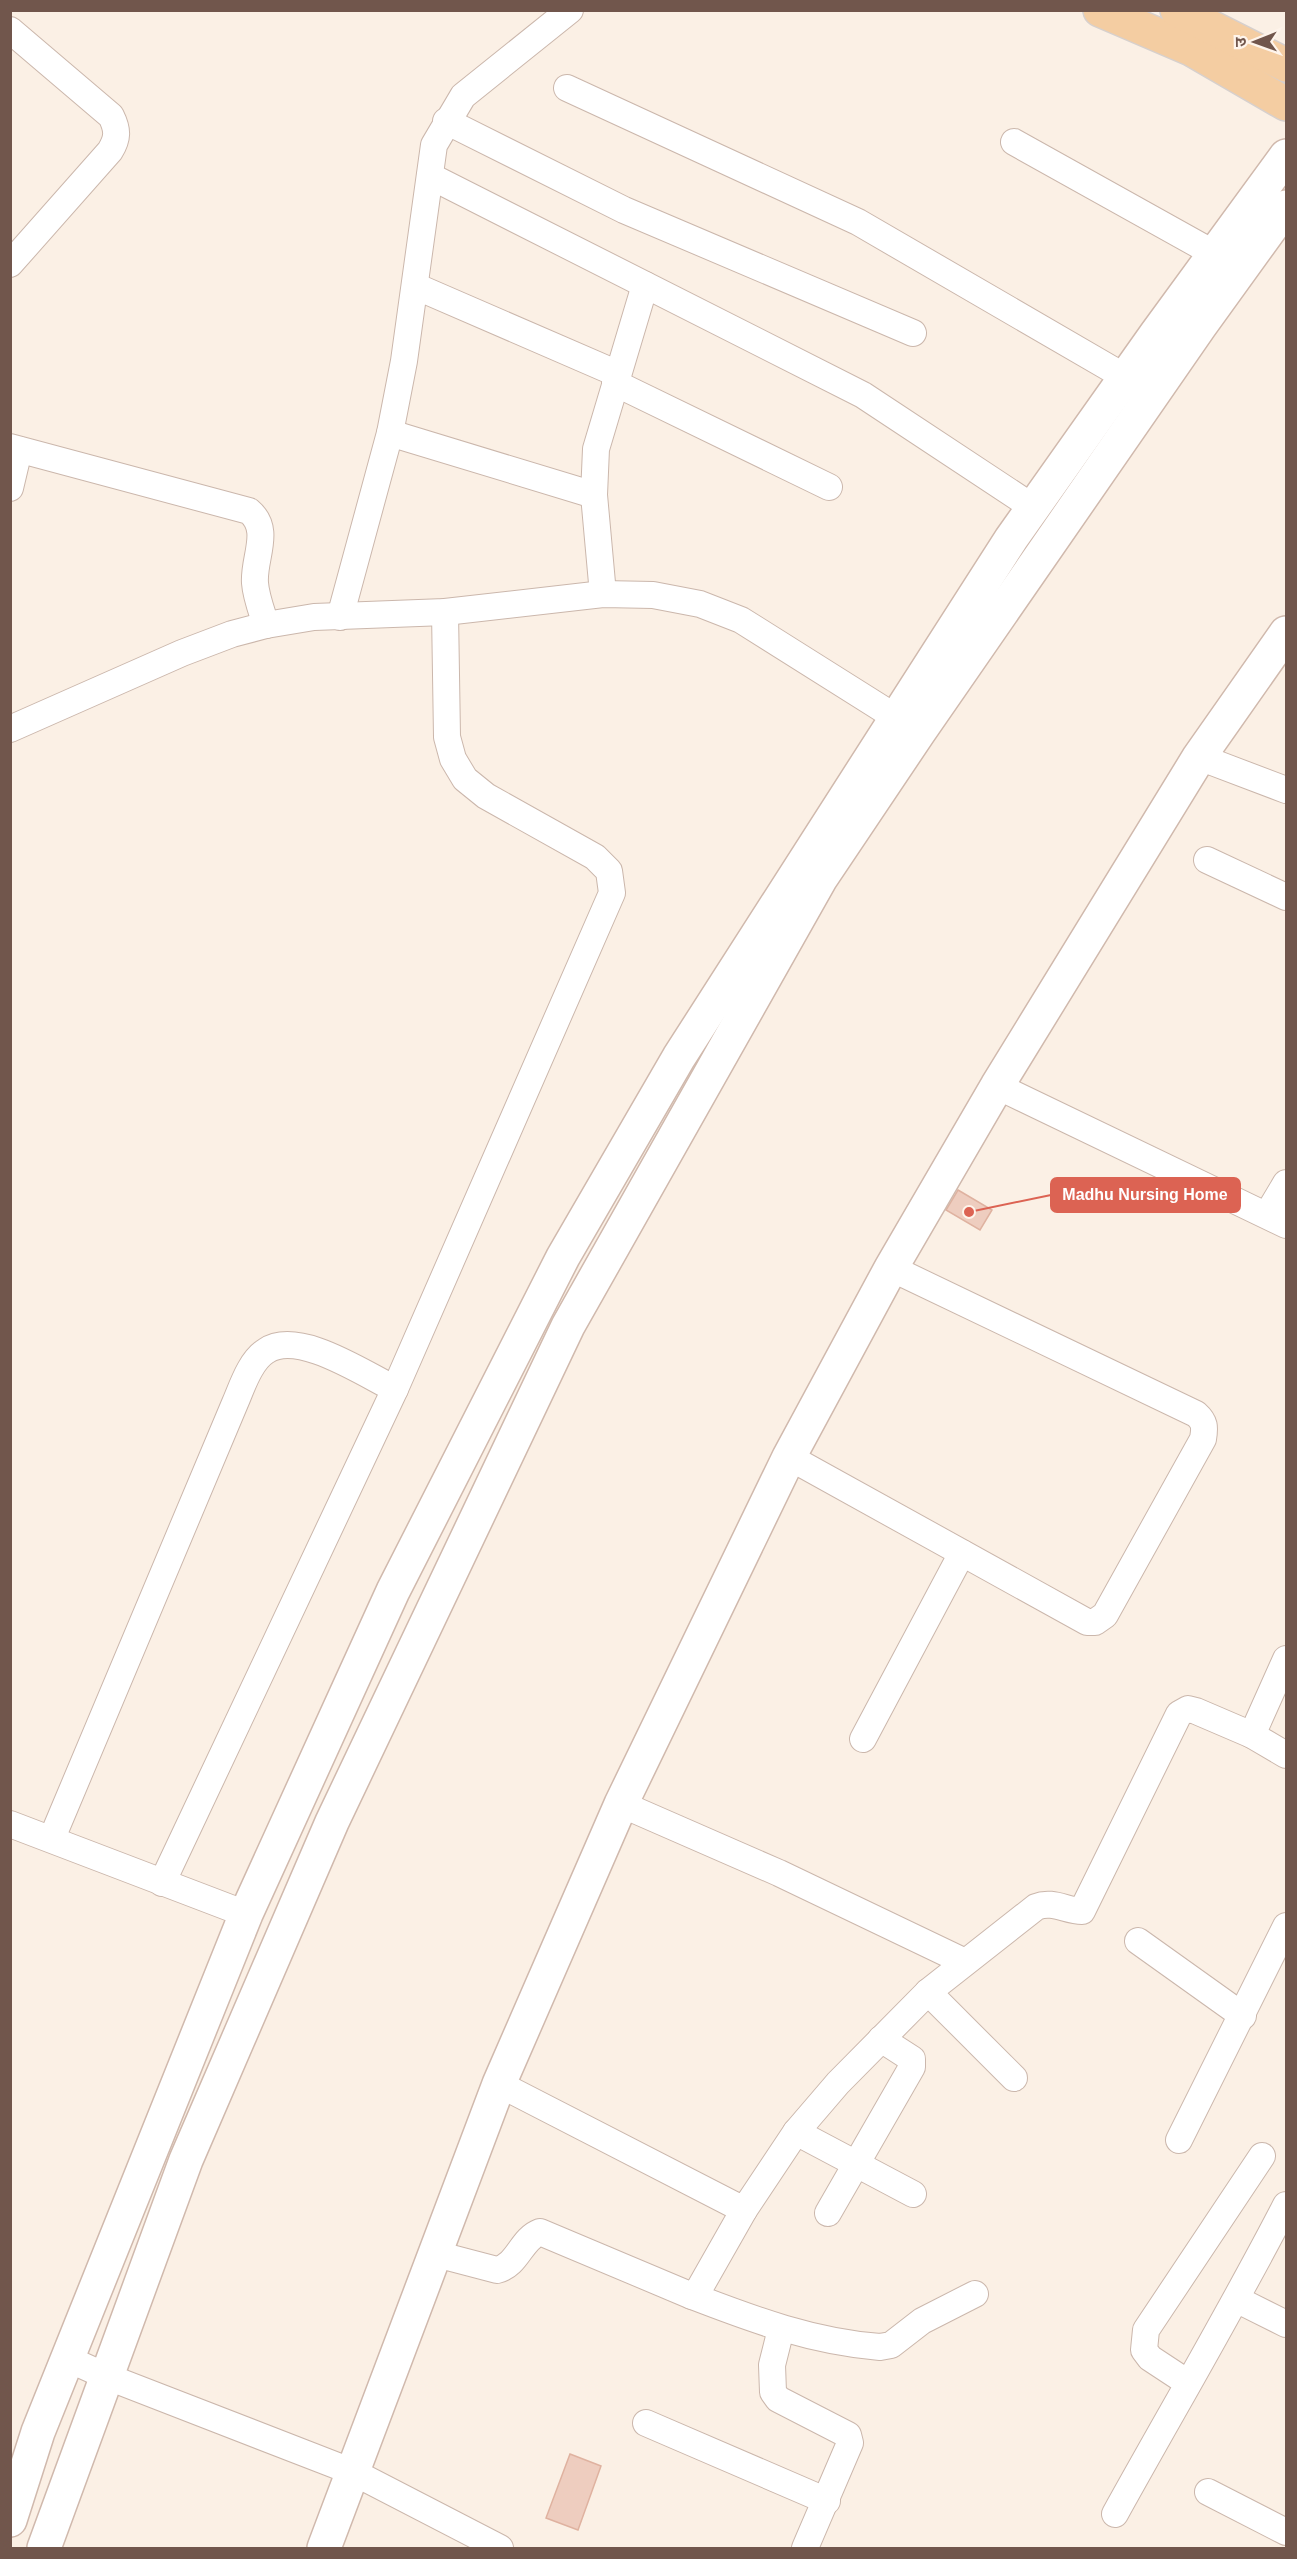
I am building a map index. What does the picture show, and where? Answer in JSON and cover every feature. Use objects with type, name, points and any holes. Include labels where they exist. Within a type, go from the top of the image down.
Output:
[{"type":"main road","points":[[1100,10],[1191,49],[1287,104]]},
{"type":"main road","points":[[1177,10],[1287,65]]},
{"type":"main road","points":[[44,2548],[186,2160],[328,1833],[568,1326],[821,878],[1034,508],[1125,377],[1287,156]]},
{"type":"main road","points":[[10,2520],[38,2432],[246,1914],[393,1591],[563,1257],[679,1057],[908,726],[1287,207]]},
{"type":"main road","points":[[324,2548],[499,2084],[621,1804],[789,1456],[891,1269],[997,1086],[1199,757],[1287,633]]},
{"type":"street","points":[[340,617],[390,434],[415,286],[434,145],[446,121],[463,96],[570,10]]},
{"type":"street","points":[[10,30],[111,116],[117,129],[116,141],[110,152],[11,263]]},
{"type":"street","points":[[567,88],[858,222],[1125,377]]},
{"type":"street","points":[[446,121],[624,210],[914,333]]},
{"type":"street","points":[[1014,142],[1215,254]]},
{"type":"street","points":[[430,176],[863,395],[1034,508]]},
{"type":"street","points":[[603,594],[594,495],[597,449],[645,285]]},
{"type":"street","points":[[415,286],[616,378],[829,487]]},
{"type":"street","points":[[390,434],[594,495]]},
{"type":"street","points":[[10,488],[15,448],[249,511],[258,518],[261,532],[255,585],[266,625]]},
{"type":"street","points":[[10,729],[182,653],[232,634],[266,625],[304,618],[445,612],[603,594],[653,595],[700,604],[741,620],[908,726]]},
{"type":"street","points":[[162,1883],[395,1389],[612,893],[609,872],[596,857],[486,796],[465,779],[453,759],[447,737],[445,612]]},
{"type":"street","points":[[1199,757],[1287,790]]},
{"type":"street","points":[[1207,860],[1287,897]]},
{"type":"street","points":[[997,1086],[1277,1220],[1287,1183]]},
{"type":"street","points":[[789,1456],[1087,1622],[1095,1622],[1105,1615],[1203,1439],[1205,1427],[1203,1420],[1196,1414],[891,1269]]},
{"type":"street","points":[[52,1838],[235,1403],[249,1372],[265,1351],[288,1344],[312,1348],[395,1389]]},
{"type":"street","points":[[863,1739],[962,1552]]},
{"type":"street","points":[[1252,1735],[1287,1659]]},
{"type":"street","points":[[692,2296],[698,2291],[744,2210],[796,2132],[838,2082],[928,1992],[1036,1906],[1051,1903],[1073,1911],[1082,1911],[1179,1714],[1188,1709],[1197,1711],[1252,1735],[1287,1755]]},
{"type":"street","points":[[621,1804],[779,1873],[965,1962]]},
{"type":"street","points":[[10,1824],[52,1838],[246,1914]]},
{"type":"street","points":[[1179,2140],[1287,1926]]},
{"type":"street","points":[[1138,1941],[1243,2016]]},
{"type":"street","points":[[928,1992],[1014,2078]]},
{"type":"street","points":[[828,2213],[912,2067],[912,2059],[881,2039]]},
{"type":"street","points":[[499,2084],[744,2210]]},
{"type":"street","points":[[796,2132],[913,2194]]},
{"type":"street","points":[[1188,2383],[1150,2358],[1144,2350],[1146,2330],[1262,2156]]},
{"type":"street","points":[[1115,2514],[1188,2383],[1238,2300],[1287,2205]]},
{"type":"street","points":[[436,2254],[498,2270],[512,2262],[533,2235],[540,2232],[692,2296],[781,2329],[808,2336],[880,2347],[891,2345],[922,2321],[975,2294]]},
{"type":"street","points":[[1238,2300],[1287,2324]]},
{"type":"street","points":[[781,2329],[771,2373],[773,2392],[778,2399],[848,2435],[850,2443],[806,2548]]},
{"type":"street","points":[[68,2359],[108,2377],[353,2472],[500,2548]]},
{"type":"street","points":[[646,2423],[827,2501]]},
{"type":"street","points":[[1208,2492],[1287,2532]]},
{"type":"building","points":[[958,1190],[992,1210],[980,1230],[946,1210]]},
{"type":"building","points":[[570,2454],[601,2466],[578,2530],[546,2518]]},
{"type":"place","name":"Madhu Nursing Home","points":[[969,1212]]}]
